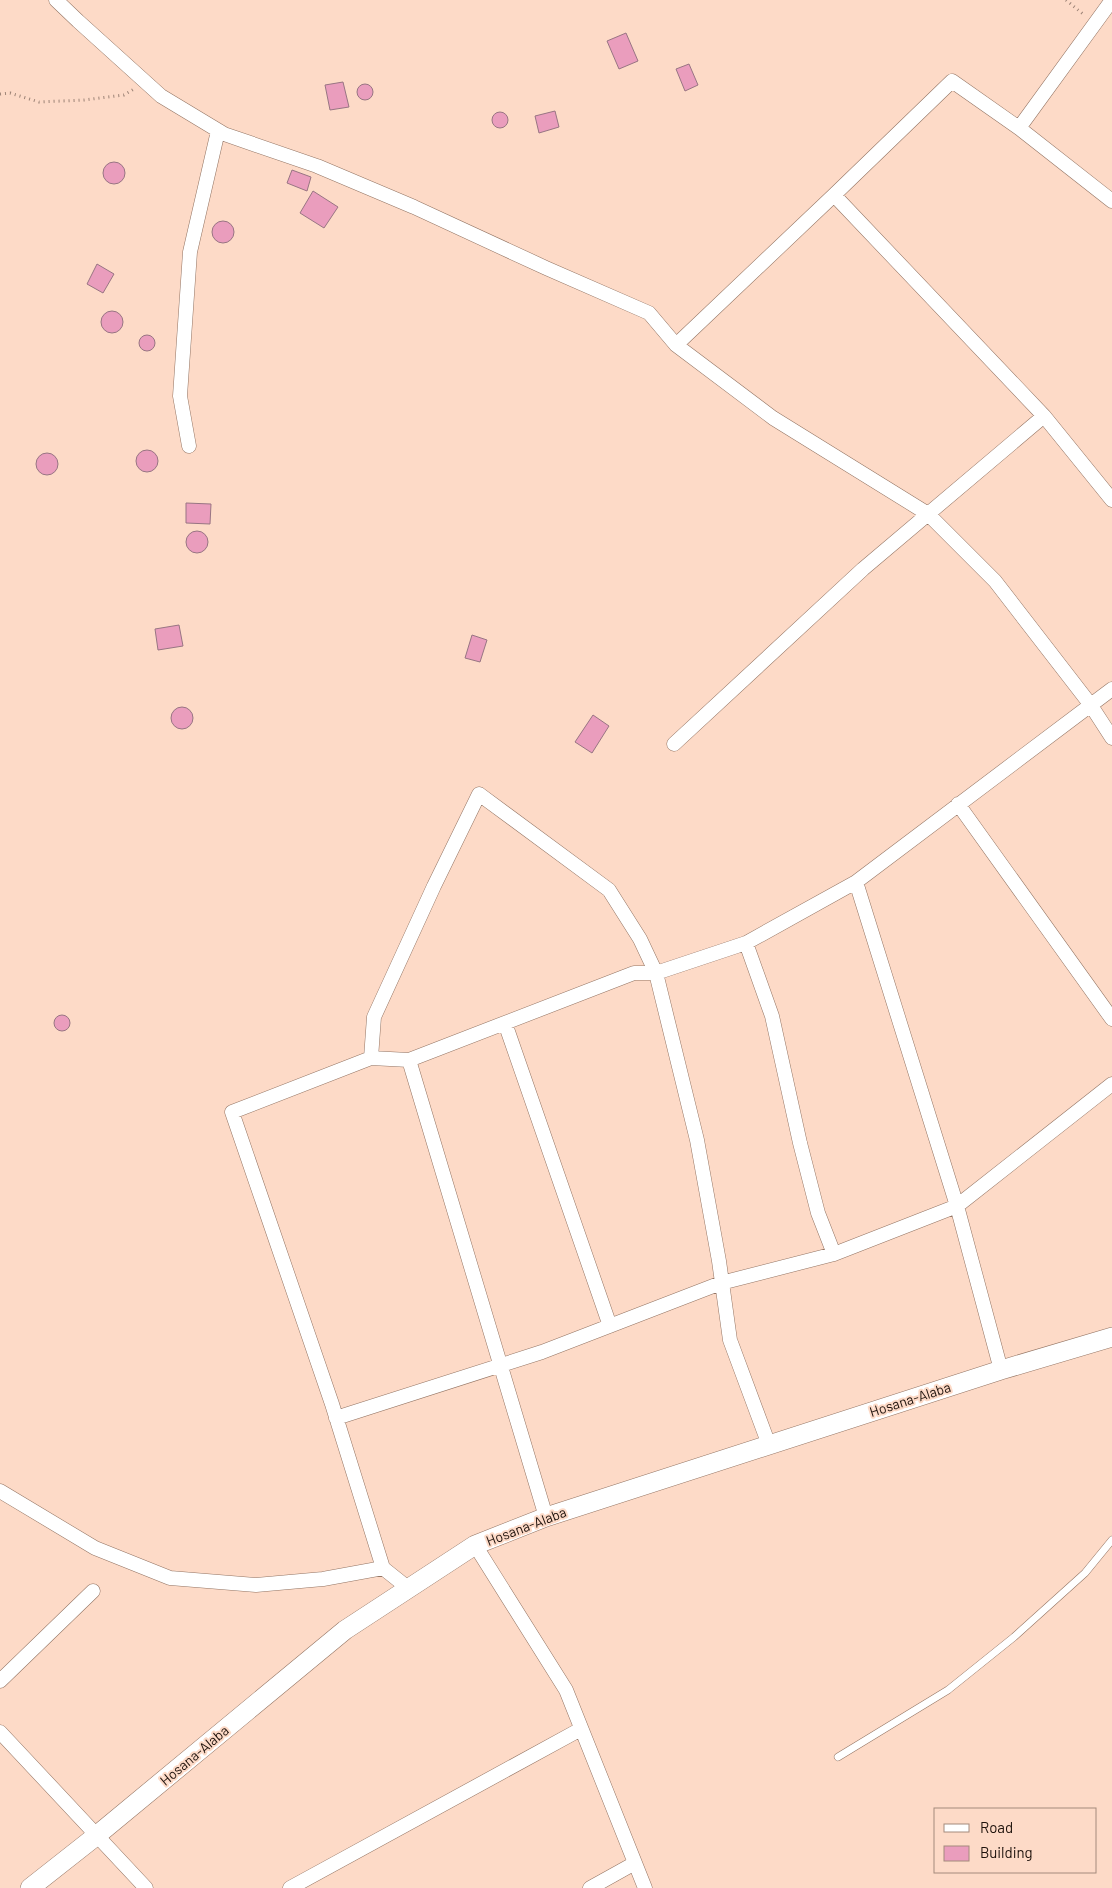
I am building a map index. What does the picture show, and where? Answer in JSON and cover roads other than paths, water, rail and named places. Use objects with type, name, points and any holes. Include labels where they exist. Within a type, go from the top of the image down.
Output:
[{"type":"main road","name":"Hosana-Alaba","points":[[30,1888],[96,1836],[345,1630],[475,1545],[546,1517],[1000,1370],[1112,1337]]},
{"type":"street","points":[[56,0],[161,96],[218,131],[316,166],[414,207],[649,313],[676,345],[773,418],[928,514],[995,581],[1090,704],[1112,738]]},
{"type":"street","points":[[1019,128],[1094,24],[1110,5]]},
{"type":"street","points":[[676,345],[952,81],[1019,128],[1112,201]]},
{"type":"street","points":[[189,446],[180,396],[190,252],[218,131]]},
{"type":"street","points":[[834,195],[1044,416],[1112,499]]},
{"type":"street","points":[[674,744],[863,569],[1044,416]]},
{"type":"street","points":[[408,1588],[383,1568],[336,1418],[232,1112],[371,1058],[409,1060],[634,973],[656,973],[746,944],[856,882],[1112,688]]},
{"type":"street","points":[[371,1058],[374,1017],[434,886],[479,794],[609,890],[640,939],[656,973],[697,1140],[730,1340],[769,1445]]},
{"type":"street","points":[[958,804],[1112,1019]]},
{"type":"street","points":[[856,882],[957,1206],[1000,1370]]},
{"type":"street","points":[[746,944],[772,1016],[818,1213],[834,1254]]},
{"type":"street","points":[[505,1023],[610,1326]]},
{"type":"street","points":[[409,1060],[546,1517]]},
{"type":"street","points":[[336,1418],[542,1352],[721,1283],[834,1254],[957,1206],[1112,1084]]},
{"type":"street","points":[[0,1491],[95,1548],[170,1578],[256,1585],[323,1579],[383,1568]]},
{"type":"street","points":[[475,1545],[566,1690],[645,1888]]},
{"type":"street","points":[[0,1681],[93,1591]]},
{"type":"street","points":[[290,1888],[581,1729]]},
{"type":"street","points":[[0,1732],[146,1888]]},
{"type":"street","points":[[590,1888],[635,1863]]},
{"type":"lane","points":[[838,1757],[948,1690],[1007,1643],[1085,1573],[1112,1540]]}]
